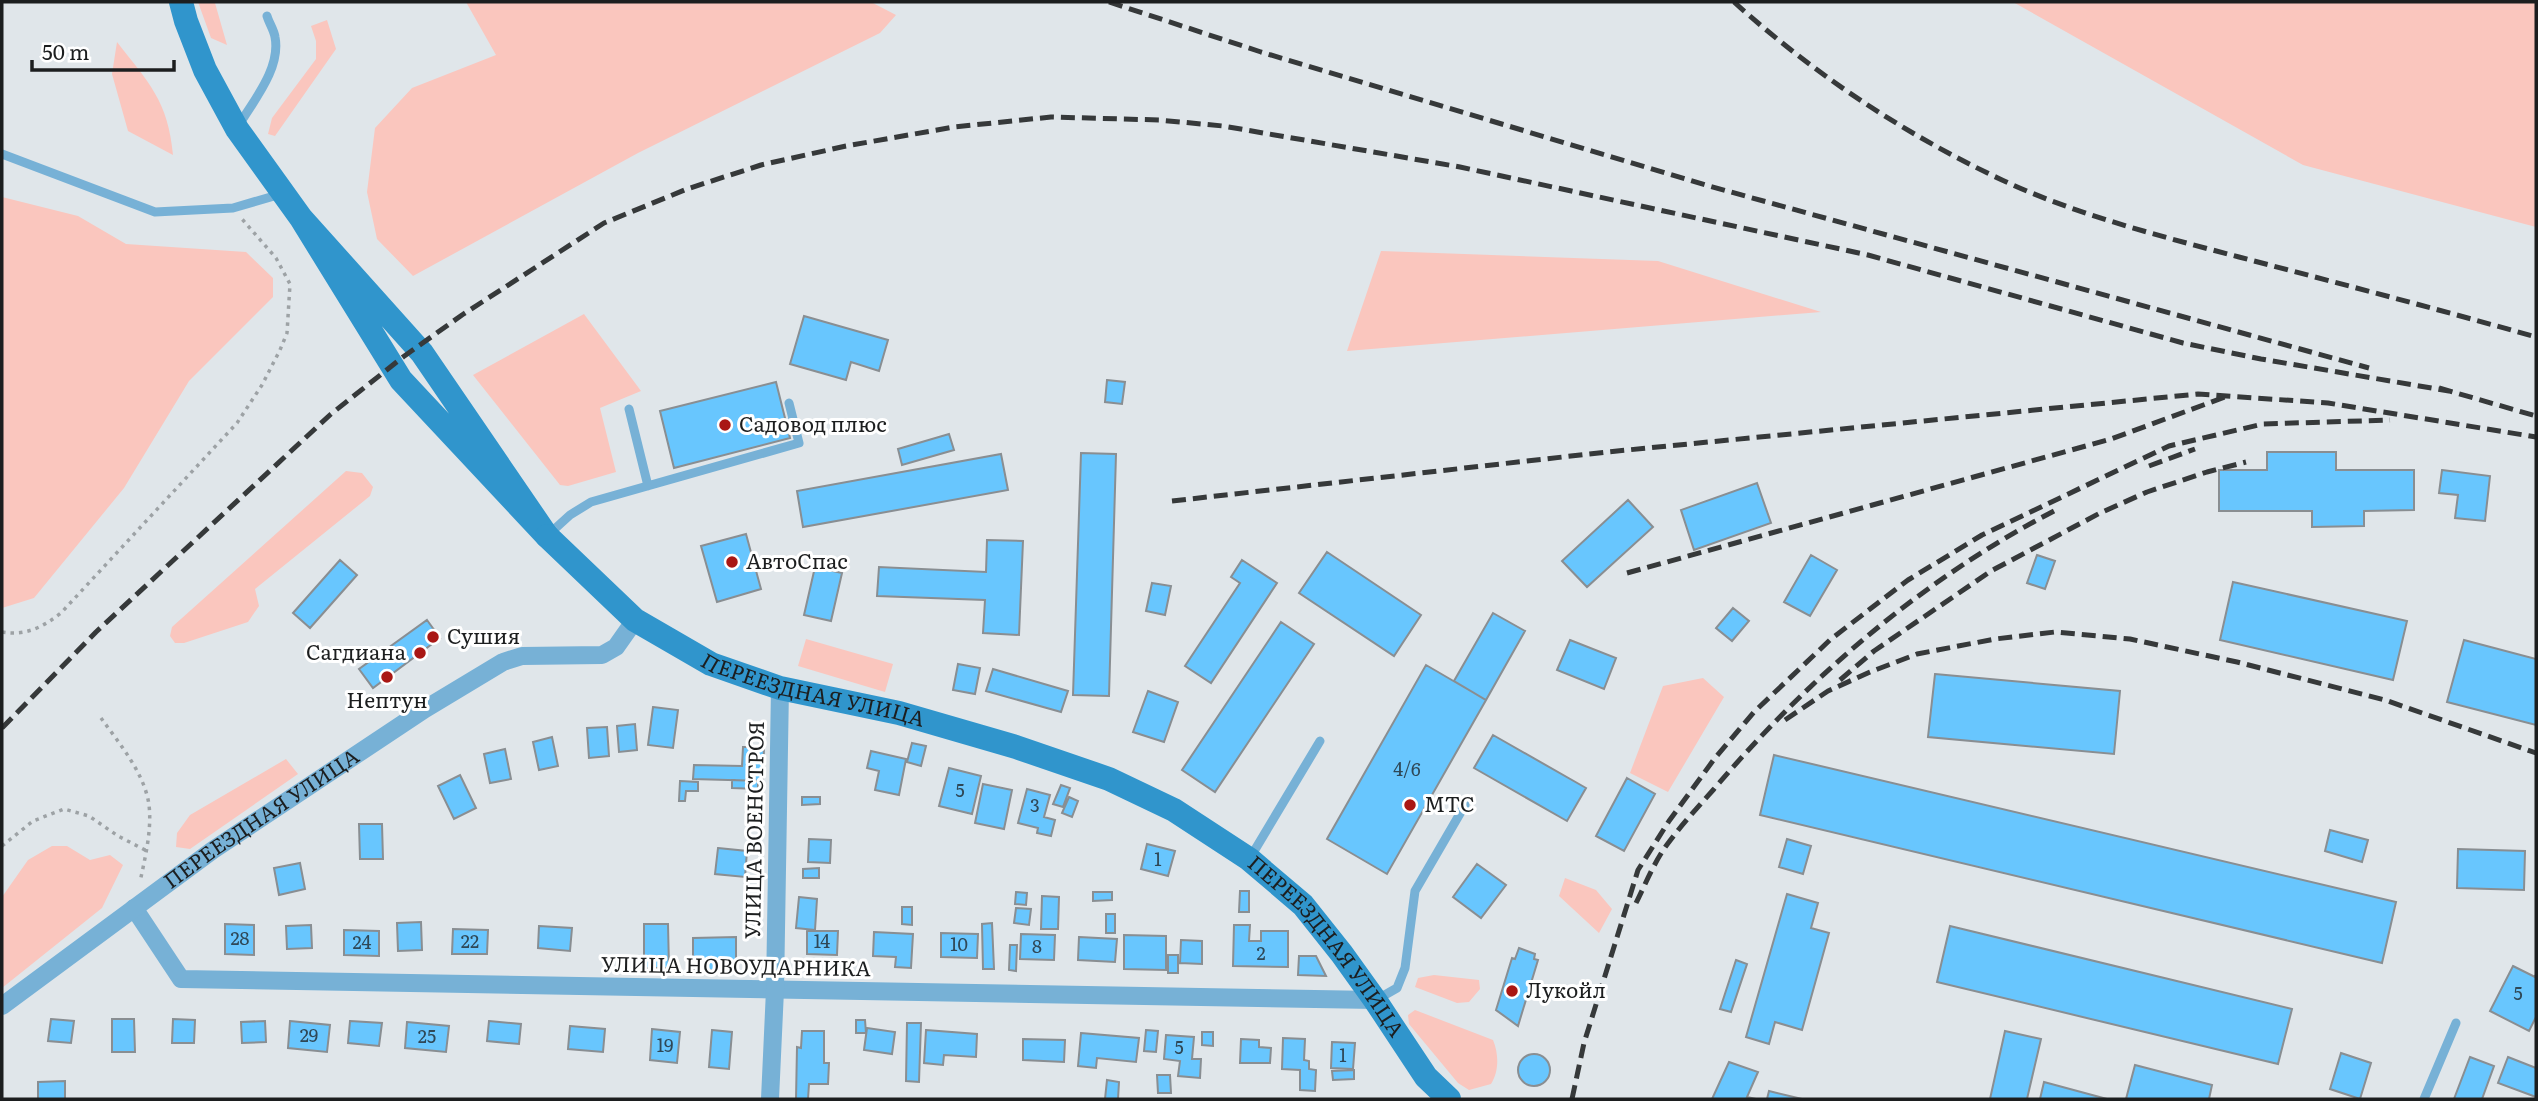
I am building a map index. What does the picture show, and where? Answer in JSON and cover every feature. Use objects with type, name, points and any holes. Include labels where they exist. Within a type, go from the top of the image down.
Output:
[{"type":"street","points":[[181,2],[205,70],[237,129],[301,218],[401,380],[547,536],[635,620]]},
{"type":"street","name":"ПЕРЕЕЗДНАЯ УЛИЦА","points":[[2,1006],[213,850],[425,709],[503,662],[522,656],[602,655],[616,647],[635,620],[711,664],[780,688],[899,713],[1016,747],[1109,779],[1174,810],[1249,859],[1303,905],[1376,1000],[1426,1077],[1449,1099]]},
{"type":"street","name":"УЛИЦА ВОЕНСТРОЯ","points":[[770,1099],[775,990],[780,688]]},
{"type":"street","name":"УЛИЦА НОВОУДАРНИКА","points":[[134,908],[181,979],[1376,1000]]},
{"type":"lane","points":[[237,129],[273,63],[275,37],[267,16]]},
{"type":"lane","points":[[2,154],[155,212],[233,208],[282,193]]},
{"type":"lane","points":[[547,536],[570,515],[591,502],[799,443],[789,402]]},
{"type":"lane","points":[[629,410],[648,486]]},
{"type":"lane","points":[[1249,859],[1320,741]]},
{"type":"lane","points":[[1376,1000],[1397,988],[1405,968],[1415,891],[1465,805]]},
{"type":"lane","points":[[2424,1099],[2456,1024]]},
{"type":"path","points":[[2,632],[30,632],[47,624],[61,612],[237,423],[262,385],[287,333],[290,284],[276,258],[233,208]]},
{"type":"path","points":[[102,718],[135,767],[149,804],[147,850],[134,908]]},
{"type":"path","points":[[2,846],[33,821],[64,809],[89,816],[118,836],[147,850]]},
{"type":"shaded area","points":[[198,2],[215,3],[227,45],[211,38]]},
{"type":"shaded area","points":[[466,2],[871,2],[896,15],[880,33],[638,153],[413,276],[377,239],[367,192],[375,128],[412,88],[496,55]]},
{"type":"shaded area","points":[[2013,2],[2536,2],[2536,227],[2303,165]]},
{"type":"shaded area","points":[[327,20],[336,49],[275,136],[268,134],[272,118],[316,59],[316,41],[311,26]]},
{"type":"shaded area","points":[[117,42],[162,106],[173,155],[128,131],[112,74]]},
{"type":"shaded area","points":[[2,197],[78,216],[126,244],[246,252],[273,278],[273,297],[189,381],[124,488],[34,598],[2,608]]},
{"type":"shaded area","points":[[1381,251],[1658,261],[1821,312],[1347,351]]},
{"type":"shaded area","points":[[584,314],[641,391],[600,408],[616,472],[568,486],[560,485],[473,375]]},
{"type":"shaded area","points":[[346,471],[362,473],[373,487],[370,496],[255,589],[259,606],[248,622],[184,643],[175,643],[170,636],[172,627]]},
{"type":"shaded area","points":[[806,639],[893,664],[885,692],[798,666]]},
{"type":"shaded area","points":[[1703,678],[1724,697],[1668,792],[1630,773],[1663,686]]},
{"type":"shaded area","points":[[286,759],[298,774],[190,849],[176,847],[177,833],[190,815]]},
{"type":"shaded area","points":[[52,846],[67,846],[90,860],[110,855],[123,865],[102,908],[2,988],[2,897],[28,860]]},
{"type":"shaded area","points":[[1565,878],[1596,890],[1612,909],[1599,933],[1559,896]]},
{"type":"shaded area","points":[[1434,975],[1479,980],[1480,989],[1469,1002],[1457,1003],[1415,987],[1418,978]]},
{"type":"shaded area","points":[[1415,1010],[1493,1040],[1497,1063],[1491,1084],[1469,1090],[1458,1083],[1409,1024],[1408,1015]]},
{"type":"building","points":[[804,316],[888,340],[879,371],[851,362],[846,380],[790,364]]},
{"type":"building","points":[[1107,380],[1125,382],[1122,404],[1105,402]]},
{"type":"building","name":"Садовод плюс","points":[[776,382],[790,438],[674,468],[660,411]]},
{"type":"building","points":[[949,434],[954,450],[902,465],[898,449]]},
{"type":"building","points":[[2267,452],[2336,452],[2336,470],[2414,470],[2414,510],[2364,511],[2364,526],[2312,527],[2312,511],[2219,511],[2219,470],[2267,470]]},
{"type":"building","points":[[1081,453],[1116,454],[1109,696],[1073,695]]},
{"type":"building","points":[[1001,454],[1008,490],[803,527],[797,491]]},
{"type":"building","points":[[2442,470],[2490,476],[2485,521],[2455,518],[2458,495],[2439,493]]},
{"type":"building","points":[[1757,483],[1771,523],[1694,550],[1681,510]]},
{"type":"building","points":[[1628,500],[1653,527],[1587,587],[1562,561]]},
{"type":"building","points":[[746,534],[761,589],[717,602],[701,546]]},
{"type":"building","points":[[987,540],[1023,541],[1019,635],[983,633],[985,600],[877,596],[879,567],[986,572]]},
{"type":"building","points":[[1327,552],[1421,615],[1394,656],[1299,593]]},
{"type":"building","points":[[1811,555],[1837,570],[1810,616],[1784,602]]},
{"type":"building","points":[[2037,555],[2055,561],[2045,589],[2027,583]]},
{"type":"building","points":[[340,560],[357,575],[310,628],[293,613]]},
{"type":"building","points":[[1242,560],[1277,583],[1211,683],[1185,666],[1240,583],[1231,577]]},
{"type":"building","points":[[815,567],[842,573],[831,621],[804,615]]},
{"type":"building","points":[[2233,582],[2407,621],[2393,680],[2220,640]]},
{"type":"building","points":[[1152,583],[1171,586],[1165,615],[1146,611]]},
{"type":"building","points":[[1733,608],[1749,621],[1732,641],[1716,628]]},
{"type":"building","points":[[1493,613],[1525,631],[1486,700],[1454,681]]},
{"type":"building","points":[[427,620],[440,638],[373,688],[359,669]]},
{"type":"building","points":[[1281,622],[1314,644],[1215,792],[1182,770]]},
{"type":"building","points":[[1570,640],[1616,658],[1604,689],[1557,670]]},
{"type":"building","points":[[2464,640],[2536,659],[2536,725],[2447,702]]},
{"type":"building","points":[[958,664],[980,668],[975,694],[953,690]]},
{"type":"building","points":[[1426,665],[1486,700],[1387,874],[1327,839]]},
{"type":"building","points":[[993,669],[1068,691],[1061,712],[986,691]]},
{"type":"building","points":[[1935,674],[2120,691],[2114,754],[1928,737]]},
{"type":"building","points":[[1148,691],[1178,702],[1164,742],[1133,732]]},
{"type":"building","points":[[653,707],[678,710],[673,748],[648,745]]},
{"type":"building","points":[[635,724],[637,750],[619,752],[617,726]]},
{"type":"building","points":[[607,727],[609,756],[589,758],[587,728]]},
{"type":"building","points":[[1493,735],[1586,788],[1567,821],[1474,768]]},
{"type":"building","points":[[552,737],[558,766],[539,770],[533,742]]},
{"type":"building","points":[[912,743],[926,746],[921,766],[907,762]]},
{"type":"building","points":[[743,747],[764,747],[763,781],[693,779],[694,765],[742,766]]},
{"type":"building","points":[[505,749],[511,779],[490,783],[484,754]]},
{"type":"building","points":[[871,751],[906,759],[899,795],[875,790],[879,771],[867,768]]},
{"type":"building","points":[[1774,755],[2396,902],[2382,963],[1760,815]]},
{"type":"building","points":[[949,768],[981,776],[972,814],[939,806]]},
{"type":"building","points":[[460,775],[476,808],[454,819],[438,786]]},
{"type":"building","points":[[1627,778],[1655,794],[1624,851],[1596,836]]},
{"type":"building","points":[[732,780],[758,781],[758,789],[732,788]]},
{"type":"building","points":[[680,781],[698,782],[698,791],[686,791],[685,801],[679,801]]},
{"type":"building","points":[[983,784],[1012,790],[1004,829],[975,823]]},
{"type":"building","points":[[1061,785],[1070,788],[1063,807],[1053,804]]},
{"type":"building","points":[[1027,789],[1050,795],[1044,817],[1055,820],[1051,836],[1037,833],[1038,828],[1018,823]]},
{"type":"building","points":[[802,797],[820,797],[820,804],[802,805]]},
{"type":"building","points":[[1069,797],[1078,801],[1072,817],[1062,813]]},
{"type":"building","points":[[359,824],[382,824],[383,859],[360,859]]},
{"type":"building","points":[[2330,830],[2368,840],[2362,862],[2325,851]]},
{"type":"building","points":[[809,839],[831,840],[830,863],[808,862]]},
{"type":"building","points":[[1787,839],[1811,846],[1803,874],[1779,867]]},
{"type":"building","points":[[1147,844],[1175,851],[1168,876],[1141,869]]},
{"type":"building","points":[[718,848],[747,851],[745,877],[715,874]]},
{"type":"building","points":[[2458,849],[2525,851],[2524,890],[2457,888]]},
{"type":"building","points":[[300,863],[305,889],[279,895],[274,868]]},
{"type":"building","points":[[1477,864],[1506,885],[1481,918],[1453,897]]},
{"type":"building","points":[[819,868],[819,878],[803,878],[803,869]]},
{"type":"building","points":[[1240,891],[1249,891],[1249,912],[1239,912]]},
{"type":"building","points":[[1016,892],[1027,893],[1026,905],[1015,904]]},
{"type":"building","points":[[1093,892],[1112,892],[1112,900],[1093,901]]},
{"type":"building","points":[[1787,894],[1818,903],[1811,928],[1829,933],[1802,1030],[1775,1022],[1769,1044],[1746,1037]]},
{"type":"building","points":[[1042,896],[1059,897],[1058,929],[1041,929]]},
{"type":"building","points":[[799,897],[817,899],[815,930],[796,928]]},
{"type":"building","points":[[902,907],[912,907],[912,925],[902,924]]},
{"type":"building","points":[[1016,908],[1031,909],[1029,925],[1014,923]]},
{"type":"building","points":[[1106,914],[1115,914],[1115,933],[1106,933]]},
{"type":"building","points":[[421,922],[422,950],[398,951],[397,923]]},
{"type":"building","points":[[992,923],[994,969],[983,969],[982,924]]},
{"type":"building","points":[[225,924],[254,925],[254,955],[225,954]]},
{"type":"building","points":[[644,924],[668,924],[669,968],[644,968]]},
{"type":"building","points":[[311,925],[312,948],[287,949],[286,926]]},
{"type":"building","points":[[1234,925],[1250,925],[1249,941],[1261,941],[1261,931],[1288,931],[1288,967],[1233,966]]},
{"type":"building","points":[[539,926],[572,928],[570,951],[538,948]]},
{"type":"building","points":[[1950,926],[2292,1009],[2278,1064],[1937,982]]},
{"type":"building","points":[[453,929],[488,930],[487,954],[452,954]]},
{"type":"building","points":[[344,930],[379,931],[379,956],[344,955]]},
{"type":"building","points":[[807,931],[838,931],[837,955],[807,954]]},
{"type":"building","points":[[874,932],[913,934],[911,968],[895,967],[896,957],[873,956]]},
{"type":"building","points":[[941,933],[978,934],[977,958],[941,957]]},
{"type":"building","points":[[1021,934],[1055,935],[1054,960],[1020,959]]},
{"type":"building","points":[[1124,935],[1166,936],[1166,970],[1124,969]]},
{"type":"building","points":[[736,937],[736,970],[693,970],[693,938]]},
{"type":"building","points":[[1079,937],[1117,939],[1115,962],[1078,960]]},
{"type":"building","points":[[1181,940],[1202,941],[1202,964],[1180,963]]},
{"type":"building","points":[[1010,945],[1017,945],[1016,971],[1009,970]]},
{"type":"building","points":[[1519,948],[1535,954],[1534,959],[1538,960],[1518,1026],[1496,1010],[1512,958],[1515,959]]},
{"type":"building","points":[[1168,955],[1178,955],[1178,973],[1168,973]]},
{"type":"building","points":[[1299,956],[1316,956],[1326,976],[1298,975]]},
{"type":"building","points":[[1736,960],[1747,964],[1731,1012],[1720,1009]]},
{"type":"building","points":[[2513,966],[2535,977],[2536,974],[2536,1017],[2529,1031],[2490,1011]]},
{"type":"building","points":[[51,1019],[74,1021],[71,1043],[48,1041]]},
{"type":"building","points":[[112,1019],[134,1019],[135,1052],[112,1052]]},
{"type":"building","points":[[173,1019],[195,1020],[194,1043],[172,1043]]},
{"type":"building","points":[[856,1020],[865,1020],[866,1033],[856,1033]]},
{"type":"building","points":[[265,1021],[266,1042],[242,1043],[241,1022]]},
{"type":"building","points":[[290,1021],[330,1025],[327,1052],[288,1048]]},
{"type":"building","points":[[350,1021],[382,1023],[379,1046],[348,1043]]},
{"type":"building","points":[[489,1021],[521,1024],[519,1044],[487,1041]]},
{"type":"building","points":[[407,1022],[449,1026],[446,1052],[405,1048]]},
{"type":"building","points":[[907,1023],[921,1023],[919,1082],[906,1081]]},
{"type":"building","points":[[570,1026],[605,1029],[603,1052],[568,1049]]},
{"type":"building","points":[[867,1028],[895,1032],[892,1054],[864,1050]]},
{"type":"building","points":[[652,1029],[680,1032],[677,1063],[650,1060]]},
{"type":"building","points":[[712,1030],[732,1032],[729,1069],[709,1067]]},
{"type":"building","points":[[926,1030],[977,1034],[976,1057],[944,1055],[943,1065],[924,1063]]},
{"type":"building","points":[[1146,1030],[1158,1031],[1156,1052],[1144,1051]]},
{"type":"building","points":[[802,1031],[824,1031],[824,1063],[829,1063],[828,1084],[809,1084],[808,1099],[796,1099],[797,1047],[801,1048]]},
{"type":"building","points":[[2005,1031],[2041,1039],[2027,1099],[1990,1099]]},
{"type":"building","points":[[1202,1032],[1213,1032],[1213,1046],[1202,1045]]},
{"type":"building","points":[[1081,1033],[1139,1038],[1136,1062],[1097,1058],[1096,1068],[1078,1066]]},
{"type":"building","points":[[1166,1035],[1194,1037],[1192,1059],[1201,1059],[1200,1078],[1178,1076],[1180,1061],[1164,1059]]},
{"type":"building","points":[[1283,1038],[1305,1039],[1304,1060],[1309,1061],[1309,1069],[1316,1070],[1315,1091],[1300,1090],[1300,1070],[1282,1069]]},
{"type":"building","points":[[1023,1039],[1065,1040],[1064,1062],[1023,1060]]},
{"type":"building","points":[[1241,1039],[1259,1040],[1259,1047],[1271,1048],[1270,1063],[1240,1063]]},
{"type":"building","points":[[1332,1042],[1355,1043],[1353,1069],[1331,1068]]},
{"type":"building","points":[[2341,1053],[2371,1063],[2360,1099],[2330,1089]]},
{"type":"building","points":[[1534,1054],[1546,1058],[1550,1070],[1546,1082],[1534,1086],[1522,1082],[1518,1070],[1522,1058]]},
{"type":"building","points":[[2470,1057],[2494,1066],[2482,1099],[2454,1099]]},
{"type":"building","points":[[2508,1057],[2536,1068],[2536,1097],[2498,1083]]},
{"type":"building","points":[[1729,1062],[1758,1072],[1747,1097],[1756,1099],[1712,1099]]},
{"type":"building","points":[[2135,1065],[2212,1085],[2209,1099],[2126,1099]]},
{"type":"building","points":[[1354,1070],[1354,1079],[1333,1080],[1332,1071]]},
{"type":"building","points":[[1157,1075],[1170,1075],[1171,1093],[1158,1093]]},
{"type":"building","points":[[1107,1080],[1119,1082],[1118,1099],[1105,1099]]},
{"type":"building","points":[[65,1081],[65,1099],[38,1099],[38,1082]]},
{"type":"building","points":[[2044,1082],[2107,1099],[2040,1099]]},
{"type":"building","points":[[1769,1091],[1802,1099],[1767,1099]]},
{"type":"railway","points":[[1109,2],[1261,52],[1709,186],[2369,368]]},
{"type":"railway","points":[[1734,2],[1796,54],[1861,101],[1930,143],[2030,192],[2149,233],[2536,337]]},
{"type":"railway","points":[[2,728],[96,632],[331,414],[462,315],[604,223],[687,189],[761,165],[846,146],[954,127],[1051,117],[1159,120],[1223,126],[1460,167],[1868,255],[2183,343],[2449,391]]},
{"type":"railway","points":[[2439,388],[2536,416]]},
{"type":"railway","points":[[1172,501],[1607,452],[2198,394],[2328,403],[2536,437]]},
{"type":"railway","points":[[1627,573],[2111,439],[2225,397]]},
{"type":"railway","points":[[1572,1099],[1584,1043],[1638,870],[1669,821],[1715,758],[1754,712],[1831,639],[1908,580],[1982,535],[2169,446],[2263,424],[2390,420]]},
{"type":"railway","points":[[2149,466],[2195,449]]},
{"type":"railway","points":[[1840,680],[1874,651],[1991,571],[2100,513],[2147,492],[2246,462]]},
{"type":"railway","points":[[1636,903],[1659,856],[1680,828],[1751,748],[1829,670],[1914,599],[1959,567],[2054,511]]},
{"type":"railway","points":[[1785,720],[1828,691],[1917,654],[1995,639],[2055,632],[2130,639],[2237,662],[2385,700],[2536,753]]},
{"type":"place","name":"Садовод плюс","points":[[725,425]]},
{"type":"place","name":"АвтоСпас","points":[[732,562]]},
{"type":"place","name":"Сушия","points":[[433,637]]},
{"type":"place","name":"Сагдиана","points":[[420,653]]},
{"type":"place","name":"Нептун","points":[[387,677]]},
{"type":"place","name":"МТС","points":[[1410,805]]},
{"type":"place","name":"Лукойл","points":[[1512,991]]}]
